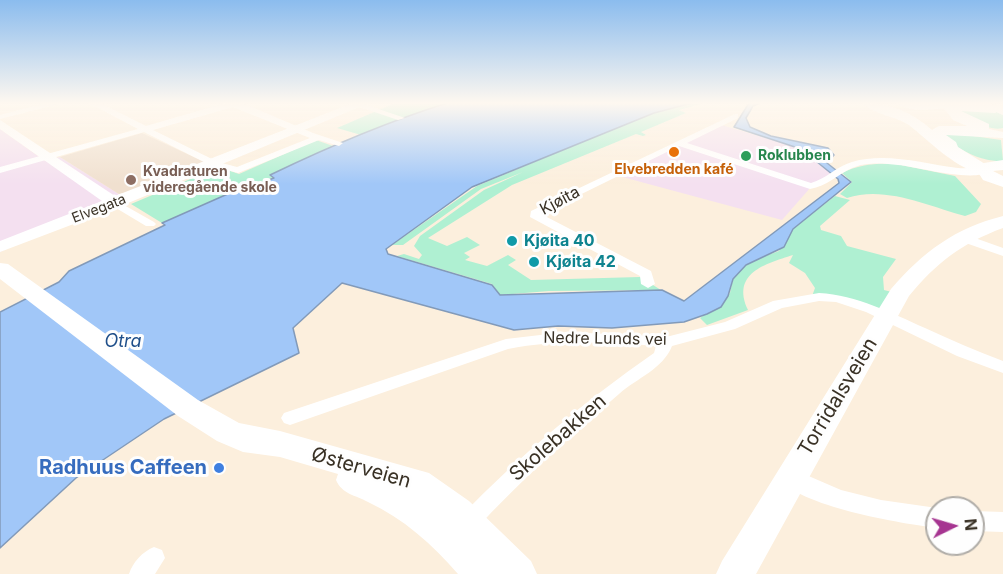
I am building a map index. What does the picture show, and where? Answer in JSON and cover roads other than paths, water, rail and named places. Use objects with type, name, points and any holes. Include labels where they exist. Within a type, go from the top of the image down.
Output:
[{"type":"highway","points":[[923,130],[937,143],[992,168]]},
{"type":"highway","points":[[992,168],[961,152],[937,135],[939,131],[948,130],[997,134]]},
{"type":"highway","points":[[981,130],[997,134]]},
{"type":"highway","points":[[983,130],[997,134]]},
{"type":"highway","points":[[987,130],[997,134]]},
{"type":"main road","points":[[8,130],[115,203]]},
{"type":"main road","name":"Elvegata","points":[[0,247],[298,130]]},
{"type":"main road","points":[[992,168],[1003,182]]},
{"type":"main road","name":"Torridalsveien","points":[[961,237],[971,228],[1003,217]]},
{"type":"main road","name":"Torridalsveien","points":[[735,574],[790,477],[915,271],[942,247],[961,237],[1003,222]]},
{"type":"main road","name":"Østerveien","points":[[0,269],[188,408],[243,439],[280,444],[407,479],[435,494],[459,530],[483,574]]},
{"type":"main road","name":"Østerveien","points":[[459,530],[518,574]]},
{"type":"street","points":[[0,170],[142,130]]},
{"type":"street","points":[[147,130],[215,164],[238,170],[248,168],[319,137]]},
{"type":"street","points":[[298,130],[339,143]]},
{"type":"street","name":"Kjøita","points":[[648,284],[646,274],[534,215],[537,211],[706,130]]},
{"type":"street","points":[[678,143],[807,186],[817,186],[851,164],[868,161],[970,172],[992,168]]},
{"type":"street","points":[[909,164],[1003,182]]},
{"type":"street","points":[[115,203],[150,224]]},
{"type":"street","points":[[961,237],[1003,252]]},
{"type":"street","name":"Nedre Lunds vei","points":[[290,418],[506,344],[529,339],[575,336],[666,342],[730,326],[777,304],[808,298],[837,298],[871,309],[1003,367]]},
{"type":"street","name":"Skolebakken","points":[[459,530],[499,490],[624,380],[660,357],[666,342]]},
{"type":"street","points":[[790,477],[805,488],[834,497],[911,516],[925,517]]},
{"type":"street","points":[[985,521],[1003,522]]},
{"type":"water","name":"Otra","points":[[373,130],[613,130],[472,187],[386,249],[388,254],[492,285],[500,295],[662,290],[684,301],[839,183],[838,179],[801,149],[742,130],[757,130],[771,136],[828,148],[834,155],[827,163],[851,182],[793,229],[784,247],[746,265],[733,279],[728,296],[721,307],[684,322],[612,328],[558,326],[514,330],[342,283],[293,328],[299,353],[164,419],[76,478],[0,548],[0,312],[59,282],[69,271],[165,225],[162,223],[248,185],[252,186],[274,178],[270,175]]},
{"type":"place","name":"Elvebredden kafé","points":[[674,152]]},
{"type":"place","name":"Roklubben","points":[[746,156]]},
{"type":"place","name":"Kvadraturen videregående skole","points":[[131,180]]},
{"type":"place","name":"Kjøita 40","points":[[512,241]]},
{"type":"place","name":"Kjøita 42","points":[[534,262]]},
{"type":"place","name":"Radhuus Caffeen","points":[[219,468]]}]
